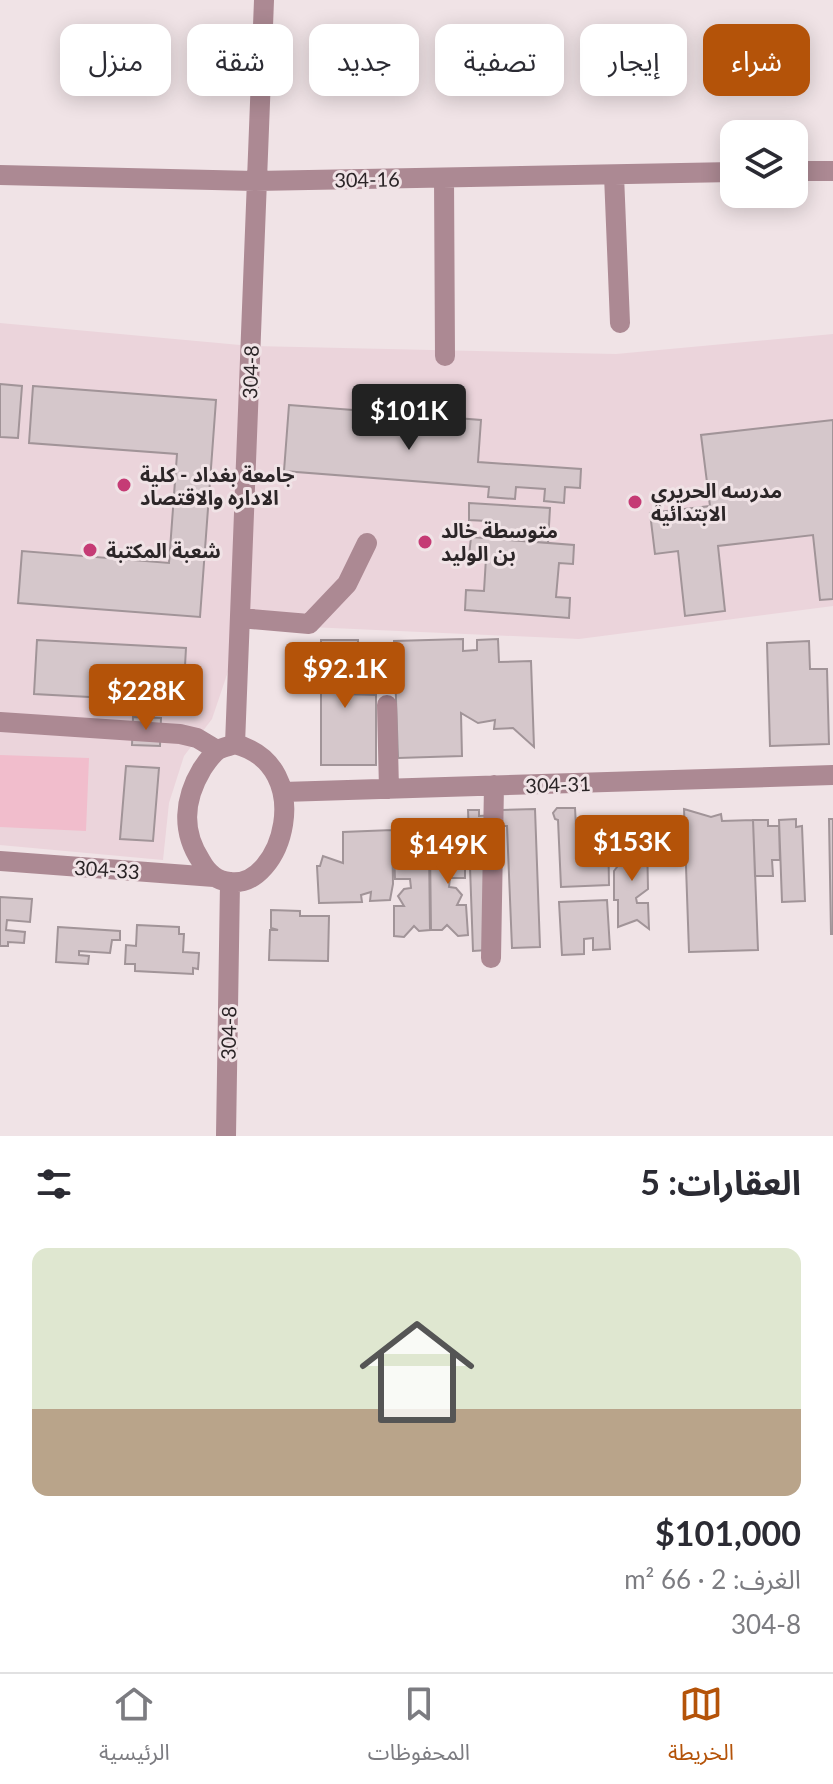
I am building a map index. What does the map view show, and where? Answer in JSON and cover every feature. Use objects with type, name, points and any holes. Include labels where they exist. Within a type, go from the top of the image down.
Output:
[{"type":"street","name":"304-8","points":[[226,747],[240,618],[264,0]]},
{"type":"street","points":[[808,171],[833,171]]},
{"type":"street","name":"304-16","points":[[0,175],[255,181],[720,172]]},
{"type":"street","points":[[614,175],[620,323]]},
{"type":"street","points":[[444,178],[445,356]]},
{"type":"street","points":[[240,618],[309,624],[347,584],[367,543]]},
{"type":"street","points":[[387,705],[389,789]]},
{"type":"street","points":[[0,722],[180,734],[226,747],[252,748],[272,767],[283,792],[283,828],[274,852],[258,872],[245,881],[222,880],[194,852],[187,822],[191,792],[206,763],[226,747]]},
{"type":"street","name":"304-31","points":[[283,792],[833,775]]},
{"type":"street","points":[[491,958],[494,785]]},
{"type":"street","name":"304-33","points":[[0,861],[222,880]]},
{"type":"street","name":"304-8","points":[[222,880],[226,1136]]},
{"type":"shaded area","points":[[0,323],[251,346],[616,354],[833,334],[833,606],[579,639],[244,624],[212,719],[184,756],[169,803],[163,860],[0,845]]},
{"type":"shaded area","points":[[0,755],[89,758],[86,831],[0,827]]},
{"type":"building","points":[[0,384],[22,386],[18,438],[0,437]]},
{"type":"building","points":[[33,386],[216,400],[200,617],[18,603],[22,551],[169,563],[177,454],[29,443]]},
{"type":"building","points":[[289,405],[481,420],[478,462],[581,469],[580,488],[565,487],[564,503],[544,501],[545,489],[516,487],[515,499],[488,497],[489,487],[284,471]]},
{"type":"building","points":[[833,420],[833,599],[820,600],[813,535],[718,546],[725,611],[685,616],[678,551],[655,554],[650,513],[710,506],[701,435]]},
{"type":"building","points":[[469,503],[550,508],[548,543],[486,538],[487,521],[469,520]]},
{"type":"building","points":[[471,537],[574,545],[573,564],[559,563],[556,597],[570,598],[569,618],[465,610],[466,590],[484,591],[486,558],[469,556]]},
{"type":"building","points":[[463,639],[463,651],[477,650],[477,640],[498,639],[499,662],[531,661],[534,747],[513,728],[494,729],[495,720],[478,723],[461,713],[462,756],[398,758],[394,641]]},
{"type":"building","points":[[37,640],[186,648],[183,702],[34,694]]},
{"type":"building","points":[[321,640],[358,640],[358,669],[344,669],[344,694],[376,695],[376,765],[321,765]]},
{"type":"building","points":[[809,641],[810,669],[827,669],[829,744],[770,746],[767,643]]},
{"type":"building","points":[[133,717],[161,718],[160,746],[132,745]]},
{"type":"building","points":[[126,766],[159,768],[153,841],[120,839]]},
{"type":"building","points":[[557,808],[575,808],[576,826],[608,825],[609,885],[561,887],[558,820],[553,813]]},
{"type":"building","points":[[535,809],[540,947],[512,948],[507,826],[502,826],[502,810]]},
{"type":"building","points":[[684,809],[711,817],[721,814],[722,821],[753,820],[758,950],[689,952]]},
{"type":"building","points":[[468,810],[479,810],[479,816],[495,815],[488,950],[473,951]]},
{"type":"building","points":[[796,819],[796,827],[802,826],[805,901],[782,902],[779,820]]},
{"type":"building","points":[[829,819],[833,819],[833,934],[831,934]]},
{"type":"building","points":[[753,820],[768,820],[768,826],[779,826],[780,860],[772,860],[773,876],[755,876]]},
{"type":"building","points":[[465,827],[465,878],[450,878],[449,887],[456,888],[462,895],[457,905],[466,905],[468,935],[458,936],[447,925],[442,930],[431,930],[430,847],[440,847],[446,840],[453,841]]},
{"type":"building","points":[[393,828],[405,842],[412,840],[418,848],[429,847],[430,930],[419,931],[414,926],[404,937],[394,936],[394,906],[404,906],[398,896],[404,889],[411,888],[410,879],[395,879]]},
{"type":"building","points":[[392,830],[393,884],[390,900],[370,901],[371,892],[361,895],[362,902],[319,903],[317,866],[320,866],[323,856],[343,863],[343,832]]},
{"type":"building","points":[[647,838],[648,889],[636,898],[637,903],[648,903],[649,929],[637,920],[618,927],[614,871],[626,855],[622,850],[630,839]]},
{"type":"building","points":[[0,897],[32,899],[30,922],[7,920],[6,930],[25,932],[24,943],[8,942],[8,946],[0,946]]},
{"type":"building","points":[[607,900],[610,949],[593,950],[593,938],[584,939],[584,954],[562,955],[559,902]]},
{"type":"building","points":[[271,910],[300,911],[300,916],[329,916],[328,961],[269,960],[270,930],[278,930],[271,928]]},
{"type":"building","points":[[137,925],[179,927],[179,934],[184,934],[183,952],[199,953],[198,969],[193,968],[193,974],[135,971],[135,964],[125,964],[126,945],[136,946]]},
{"type":"building","points":[[58,927],[120,931],[120,940],[112,940],[110,953],[79,951],[79,955],[89,956],[88,964],[56,962]]},
{"type":"place","name":"جامعة بغداد - كلية الاداره والاقتصاد","points":[[124,485]]},
{"type":"place","name":"مدرسه الحريري الابتدائيه","points":[[635,502]]},
{"type":"place","name":"متوسطة خالد بن الوليد","points":[[425,542]]},
{"type":"place","name":"شعبة المكتبة","points":[[90,550]]}]
